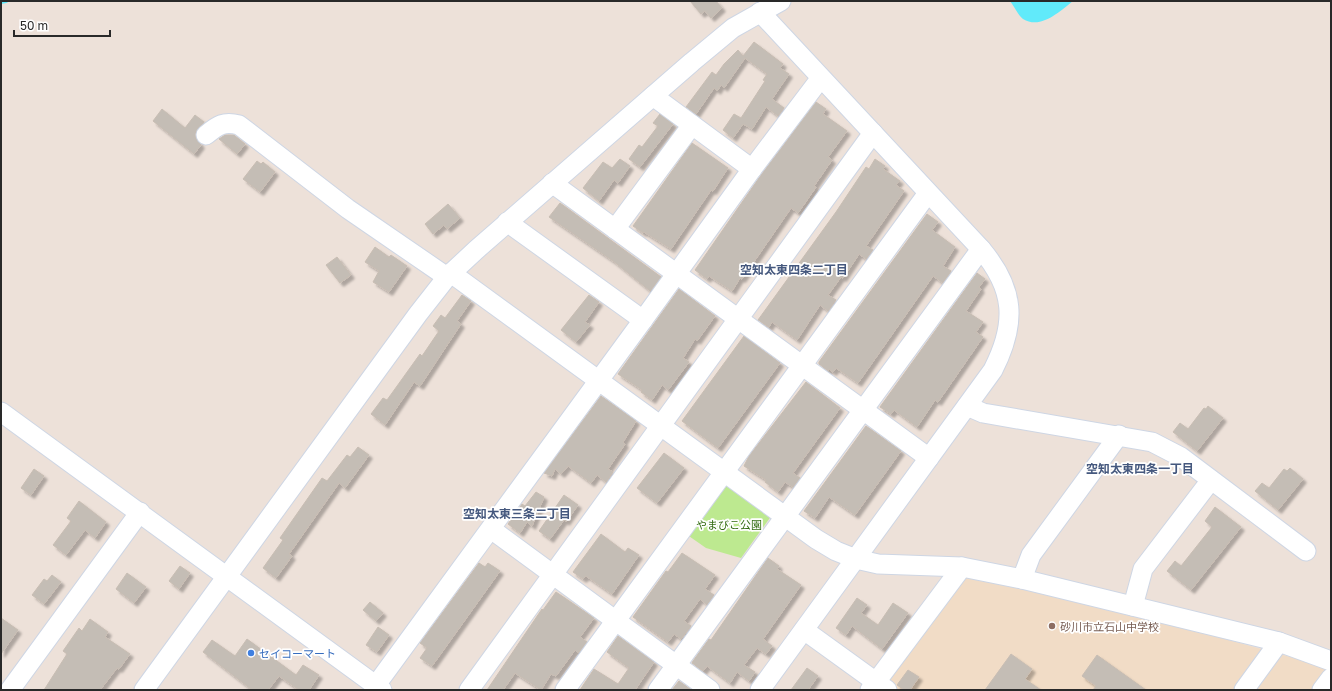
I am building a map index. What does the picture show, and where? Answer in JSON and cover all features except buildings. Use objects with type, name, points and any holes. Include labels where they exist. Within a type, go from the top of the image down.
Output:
[{"type":"street","points":[[144,690],[226,576],[449,275],[507,222],[733,28],[780,1]]},
{"type":"street","points":[[760,12],[820,79],[981,248],[996,266],[1009,304],[1009,326],[1004,349],[994,370],[760,690]]},
{"type":"street","points":[[1,412],[140,512],[379,688],[752,168],[820,79]]},
{"type":"street","points":[[653,96],[752,168]]},
{"type":"street","points":[[206,135],[218,124],[228,123],[239,126],[348,209],[449,275],[599,381],[816,539],[836,551],[856,559],[878,564],[962,567],[1022,579],[1279,642],[1331,661]]},
{"type":"street","points":[[615,229],[692,124]]},
{"type":"street","points":[[469,690],[740,319],[873,133]]},
{"type":"street","points":[[552,183],[929,458]]},
{"type":"street","points":[[565,690],[928,193]]},
{"type":"street","points":[[507,222],[643,320]]},
{"type":"street","points":[[658,690],[784,515],[863,410],[981,248]]},
{"type":"street","points":[[967,406],[983,413],[1119,435],[1152,442],[1181,457],[1306,551]]},
{"type":"street","points":[[1022,579],[1031,555],[1119,435]]},
{"type":"street","points":[[1133,606],[1143,570],[1211,480]]},
{"type":"street","points":[[10,690],[140,512]]},
{"type":"street","points":[[491,530],[710,690]]},
{"type":"street","points":[[804,630],[878,687],[962,567]]},
{"type":"street","points":[[1244,690],[1279,642]]},
{"type":"street","points":[[1322,690],[1331,678]]},
{"type":"shaded area","name":"砂川市立石山中学校","points":[[967,573],[1021,583],[1330,668],[1314,690],[882,690]]},
{"type":"green space","name":"やまびこ公園","points":[[725,480],[772,515],[741,558],[706,548],[686,534]]},
{"type":"water","points":[[1010,1],[1073,1],[1050,18],[1043,21],[1030,22],[1023,19],[1019,15]]},
{"type":"waterway","points":[[1,2],[6,1]]},
{"type":"place","name":"砂川市立石山中学校","points":[[1052,626]]},
{"type":"place","name":"セイコーマート","points":[[251,653]]},
{"type":"district","name":"空知太東四条二丁目","points":[[794,269]]},
{"type":"district","name":"空知太東四条一丁目","points":[[1140,468]]},
{"type":"district","name":"空知太東三条二丁目","points":[[517,513]]}]
